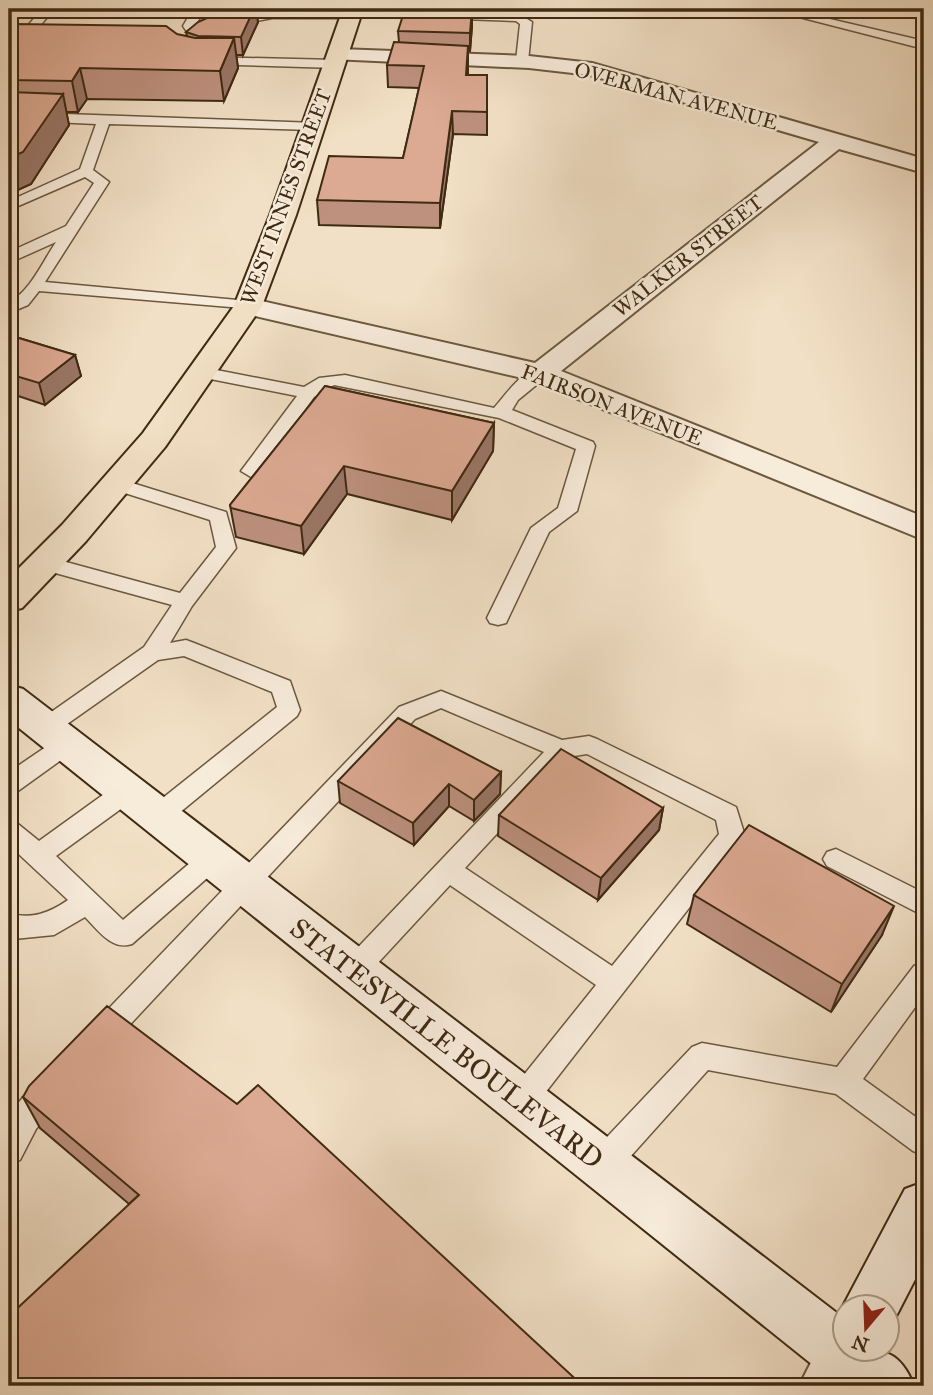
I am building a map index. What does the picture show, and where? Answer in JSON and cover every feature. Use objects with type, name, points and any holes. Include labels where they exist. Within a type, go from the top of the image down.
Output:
[{"type":"main road","name":"WEST INNES STREET","points":[[9,599],[154,440],[248,306],[283,215],[352,12]]},
{"type":"street","name":"OVERMAN AVENUE","points":[[337,60],[522,61],[592,69],[924,166]]},
{"type":"street","name":"WALKER STREET","points":[[540,373],[836,140]]},
{"type":"street","name":"FAIRSON AVENUE","points":[[248,306],[540,373],[924,529]]},
{"type":"street","name":"STATESVILLE BOULEVARD","points":[[9,699],[602,1165],[832,1340]]},
{"type":"street","points":[[884,1294],[924,1208]]},
{"type":"lane","points":[[9,55],[48,9]]},
{"type":"lane","points":[[199,9],[188,26],[206,30]]},
{"type":"lane","points":[[774,9],[924,45]]},
{"type":"lane","points":[[181,43],[206,30],[272,15],[352,12],[518,18],[526,22],[522,61]]},
{"type":"lane","points":[[193,60],[337,60]]},
{"type":"lane","points":[[9,116],[312,126]]},
{"type":"lane","points":[[9,206],[86,171],[104,121]]},
{"type":"lane","points":[[9,308],[22,302],[35,286],[102,182],[86,171]]},
{"type":"lane","points":[[9,258],[70,230]]},
{"type":"lane","points":[[35,286],[248,306]]},
{"type":"lane","points":[[201,372],[309,393]]},
{"type":"lane","points":[[501,412],[512,396],[540,373]]},
{"type":"lane","points":[[251,471],[309,393],[319,383],[330,379],[494,413],[501,412],[586,446],[567,511],[541,528],[498,618]]},
{"type":"lane","points":[[9,784],[56,736],[152,653],[184,601],[226,548],[219,516],[116,484]]},
{"type":"lane","points":[[44,563],[184,601]]},
{"type":"lane","points":[[39,855],[142,804],[289,710],[282,687],[186,648],[152,653]]},
{"type":"lane","points":[[9,1150],[23,1121],[76,1062],[229,871],[407,713],[441,699],[561,750],[589,745],[727,814],[732,836],[521,1101]]},
{"type":"lane","points":[[354,970],[561,750]]},
{"type":"lane","points":[[9,831],[39,855],[123,936],[229,871]]},
{"type":"lane","points":[[836,859],[924,905]]},
{"type":"lane","points":[[447,870],[615,983]]},
{"type":"lane","points":[[9,924],[14,928],[54,924],[86,902]]},
{"type":"lane","points":[[843,1082],[924,974]]},
{"type":"lane","points":[[602,1165],[702,1056],[843,1082],[924,1141]]},
{"type":"building","points":[[254,9],[241,37],[198,36],[186,32],[198,22],[216,14]]},
{"type":"building","points":[[405,9],[472,9],[470,33],[398,31]]},
{"type":"building","points":[[14,24],[166,26],[177,34],[195,38],[234,38],[220,71],[80,68],[72,81],[9,80],[9,27]]},
{"type":"building","points":[[394,42],[468,46],[466,75],[487,75],[487,112],[452,111],[440,203],[317,200],[329,156],[403,158],[424,66],[387,65]]},
{"type":"building","points":[[9,92],[63,94],[23,152],[9,158]]},
{"type":"building","points":[[9,335],[75,355],[39,383],[9,374]]},
{"type":"building","points":[[325,386],[494,423],[452,491],[344,466],[301,526],[231,508],[230,505]]},
{"type":"building","points":[[398,718],[501,772],[474,800],[449,784],[413,823],[338,781]]},
{"type":"building","points":[[561,749],[663,808],[601,878],[499,815]]},
{"type":"building","points":[[749,825],[894,906],[842,984],[694,895]]},
{"type":"building","points":[[107,1006],[237,1104],[258,1085],[583,1386],[24,1386],[9,1368],[9,1316],[139,1195],[23,1097],[29,1086]]}]
